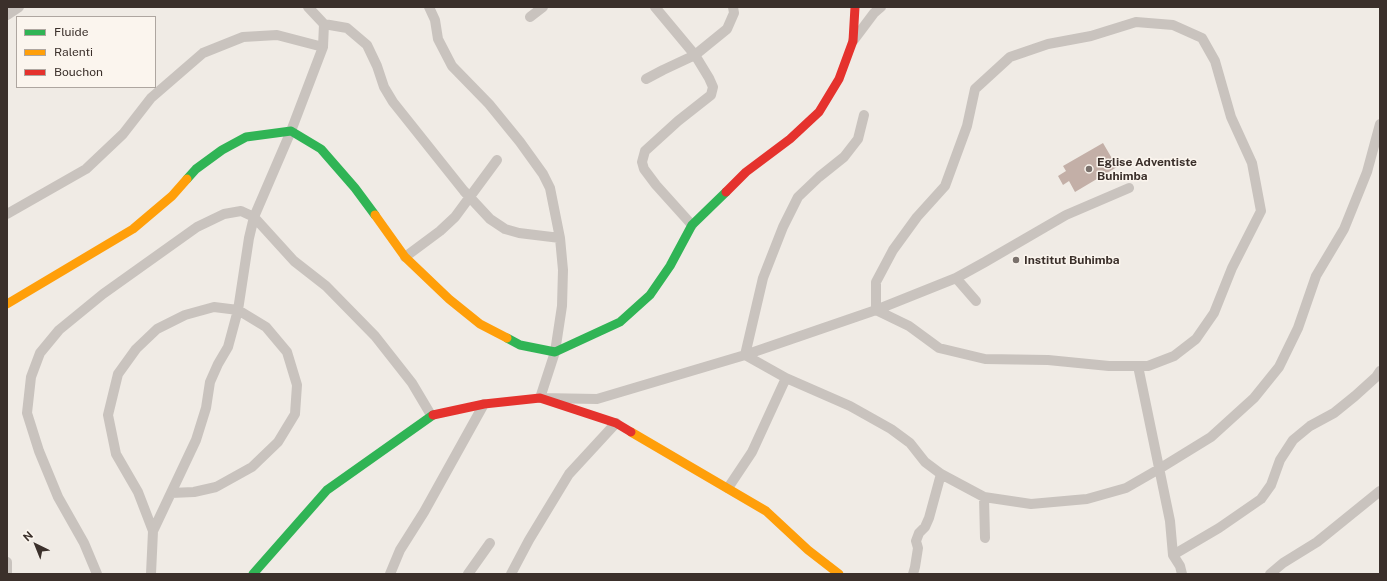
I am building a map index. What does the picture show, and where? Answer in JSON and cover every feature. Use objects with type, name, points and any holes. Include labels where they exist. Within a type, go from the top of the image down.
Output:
[{"type":"street","points":[[7,15],[19,7]]},
{"type":"street","points":[[308,7],[324,24],[348,28],[367,45],[378,66],[384,87],[393,102],[469,197],[490,219],[505,229],[520,233],[560,238]]},
{"type":"street","points":[[429,7],[435,20],[438,39],[452,66],[488,104],[520,142],[543,174],[550,188],[560,238],[563,270],[562,306],[555,352],[540,398]]},
{"type":"street","points":[[655,7],[695,55],[713,88],[711,95],[645,151],[642,162],[644,170],[692,225]]},
{"type":"street","points":[[646,79],[695,55],[727,29],[734,12],[733,7]]},
{"type":"street","points":[[853,41],[855,7]]},
{"type":"street","points":[[7,304],[27,290],[132,230],[172,196],[196,169],[222,150],[246,137],[292,131],[321,149],[355,188],[406,257],[449,299],[480,324],[520,345],[555,352],[620,322],[650,295],[670,266],[692,225],[746,172],[790,139],[819,112],[839,79],[853,41],[874,13],[881,7]]},
{"type":"street","points":[[530,17],[539,8]]},
{"type":"street","points":[[1136,22],[1173,25],[1202,38],[1215,61],[1231,117],[1252,163],[1261,210],[1232,268],[1214,313],[1196,339],[1174,356],[1148,366],[1109,366],[1048,360],[985,359],[939,348],[909,326],[876,310],[876,282],[893,250],[917,217],[945,186],[967,126],[975,89],[1010,57],[1048,44],[1091,36],[1136,22]]},
{"type":"street","points":[[151,574],[153,531],[196,440],[206,408],[210,382],[228,347],[238,310],[248,238],[254,217],[292,131],[323,47],[324,24]]},
{"type":"street","points":[[7,214],[86,169],[123,134],[151,98],[202,53],[243,37],[277,35],[323,47]]},
{"type":"street","points":[[745,355],[763,278],[783,227],[798,197],[819,177],[844,157],[858,140],[864,115]]},
{"type":"street","points":[[745,355],[786,378],[850,406],[891,430],[910,443],[925,462],[941,474],[984,497],[1031,504],[1087,498],[1126,488],[1211,437],[1254,398],[1278,367],[1298,328],[1316,276],[1344,229],[1366,172],[1380,124]]},
{"type":"street","points":[[406,257],[440,231],[455,216],[498,160]]},
{"type":"street","points":[[254,574],[327,490],[431,415],[484,404],[540,398],[597,399],[745,355],[876,310],[956,278],[1066,215],[1129,188]]},
{"type":"street","points":[[97,574],[84,543],[58,497],[39,451],[27,413],[31,378],[40,353],[59,330],[103,294],[197,227],[224,214],[241,211],[254,217],[294,261],[326,286],[375,336],[412,384],[431,415]]},
{"type":"street","points":[[956,278],[976,301]]},
{"type":"street","points":[[153,531],[138,492],[116,454],[108,415],[118,374],[136,348],[158,329],[185,315],[214,306],[238,310],[266,327],[287,352],[297,385],[294,414],[278,442],[252,467],[216,487],[194,492],[171,493]]},
{"type":"street","points":[[1138,366],[1170,521],[1173,555],[1180,566],[1182,574]]},
{"type":"street","points":[[1173,555],[1219,528],[1261,499],[1271,484],[1280,460],[1293,440],[1310,426],[1334,413],[1376,377],[1380,371]]},
{"type":"street","points":[[728,488],[752,452],[786,378]]},
{"type":"street","points":[[540,398],[616,424],[728,488],[766,511],[808,550],[839,574]]},
{"type":"street","points":[[390,574],[400,550],[424,512],[484,404]]},
{"type":"street","points":[[511,574],[568,474],[616,424]]},
{"type":"street","points":[[913,574],[918,548],[916,541],[919,533],[924,528],[929,518],[941,474]]},
{"type":"street","points":[[1270,574],[1283,563],[1317,542],[1380,491]]},
{"type":"street","points":[[984,497],[985,538]]},
{"type":"street","points":[[468,574],[490,543]]},
{"type":"street","points":[[7,562],[7,574]]},
{"type":"building","name":"Eglise Adventiste Buhimba","points":[[1103,143],[1117,167],[1075,192],[1069,181],[1063,185],[1058,176],[1066,171],[1063,166]]},
{"type":"traffic: fast","points":[[187,179],[196,169],[222,150],[246,137],[291,131],[321,149],[355,188],[375,215]]},
{"type":"traffic: fast","points":[[507,338],[520,345],[555,352],[620,322],[650,295],[670,266],[692,225],[726,192]]},
{"type":"traffic: fast","points":[[253,574],[327,490],[433,415]]},
{"type":"traffic: slow","points":[[7,304],[133,229],[172,196],[187,179]]},
{"type":"traffic: slow","points":[[375,215],[405,257],[449,299],[480,324],[507,338]]},
{"type":"traffic: slow","points":[[631,432],[766,511],[808,550],[839,574]]},
{"type":"traffic: jam","points":[[726,192],[746,172],[790,139],[819,112],[839,79],[853,41],[855,7]]},
{"type":"traffic: jam","points":[[433,415],[484,404],[540,398],[616,423],[631,432]]},
{"type":"place","name":"Eglise Adventiste Buhimba","points":[[1089,169]]},
{"type":"place","name":"Institut Buhimba","points":[[1016,260]]}]
